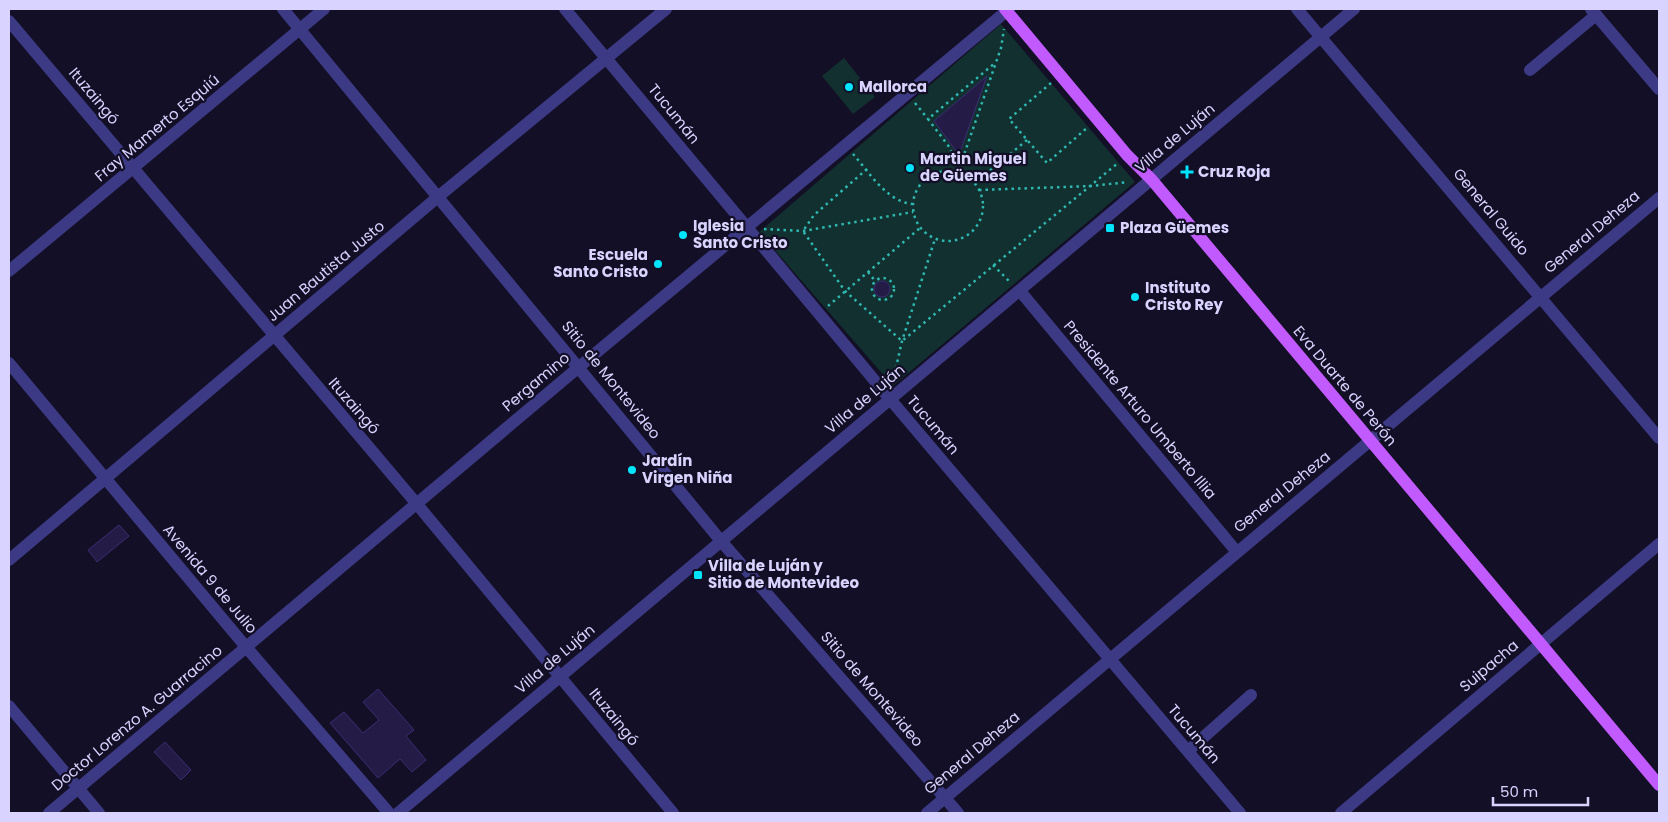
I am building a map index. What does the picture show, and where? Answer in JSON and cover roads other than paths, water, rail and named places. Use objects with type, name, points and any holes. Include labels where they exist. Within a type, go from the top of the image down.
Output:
[{"type":"main road","name":"Eva Duarte de Perón","points":[[1007,9],[1127,155],[1152,180],[1659,785]]},
{"type":"street","name":"Sitio de Montevideo","points":[[283,9],[439,196],[720,541],[958,813]]},
{"type":"street","name":"Fray Mamerto Esquiú","points":[[9,271],[135,169],[324,9]]},
{"type":"street","name":"Tucumán","points":[[565,9],[890,400],[1240,813]]},
{"type":"street","name":"Juan Bautista Justo","points":[[9,560],[439,196],[666,9]]},
{"type":"street","name":"Pergamino","points":[[246,647],[1007,9]]},
{"type":"street","name":"General Guido","points":[[1297,9],[1542,296],[1659,438]]},
{"type":"street","name":"Villa de Luján","points":[[398,813],[1354,9]]},
{"type":"street","points":[[1530,70],[1594,12],[1659,89]]},
{"type":"street","name":"Ituzaingó","points":[[9,21],[416,503],[673,813]]},
{"type":"street","name":"General Deheza","points":[[927,813],[1236,551],[1659,198]]},
{"type":"street","name":"Presidente Arturo Umberto Illia","points":[[1020,291],[1236,551]]},
{"type":"street","name":"Avenida 9 de Julio","points":[[9,363],[246,647],[390,813]]},
{"type":"street","name":"Suipacha","points":[[1341,813],[1659,544]]},
{"type":"street","name":"Doctor Lorenzo A. Guarracino","points":[[49,813],[246,647]]},
{"type":"street","points":[[1188,751],[1251,695]]},
{"type":"street","points":[[9,706],[99,813]]},
{"type":"place","name":"Mallorca","points":[[849,87]]},
{"type":"place","name":"Martin Miguel de Güemes","points":[[910,168]]},
{"type":"place","name":"Cruz Roja","points":[[1187,172]]},
{"type":"place","name":"Plaza Güemes","points":[[1110,228]]},
{"type":"place","name":"Iglesia Santo Cristo","points":[[683,235]]},
{"type":"place","name":"Escuela Santo Cristo","points":[[658,264]]},
{"type":"place","name":"Instituto Cristo Rey","points":[[1135,297]]},
{"type":"place","name":"Jardín Virgen Niña","points":[[632,470]]},
{"type":"place","name":"Villa de Luján y Sitio de Montevideo","points":[[698,575]]}]
